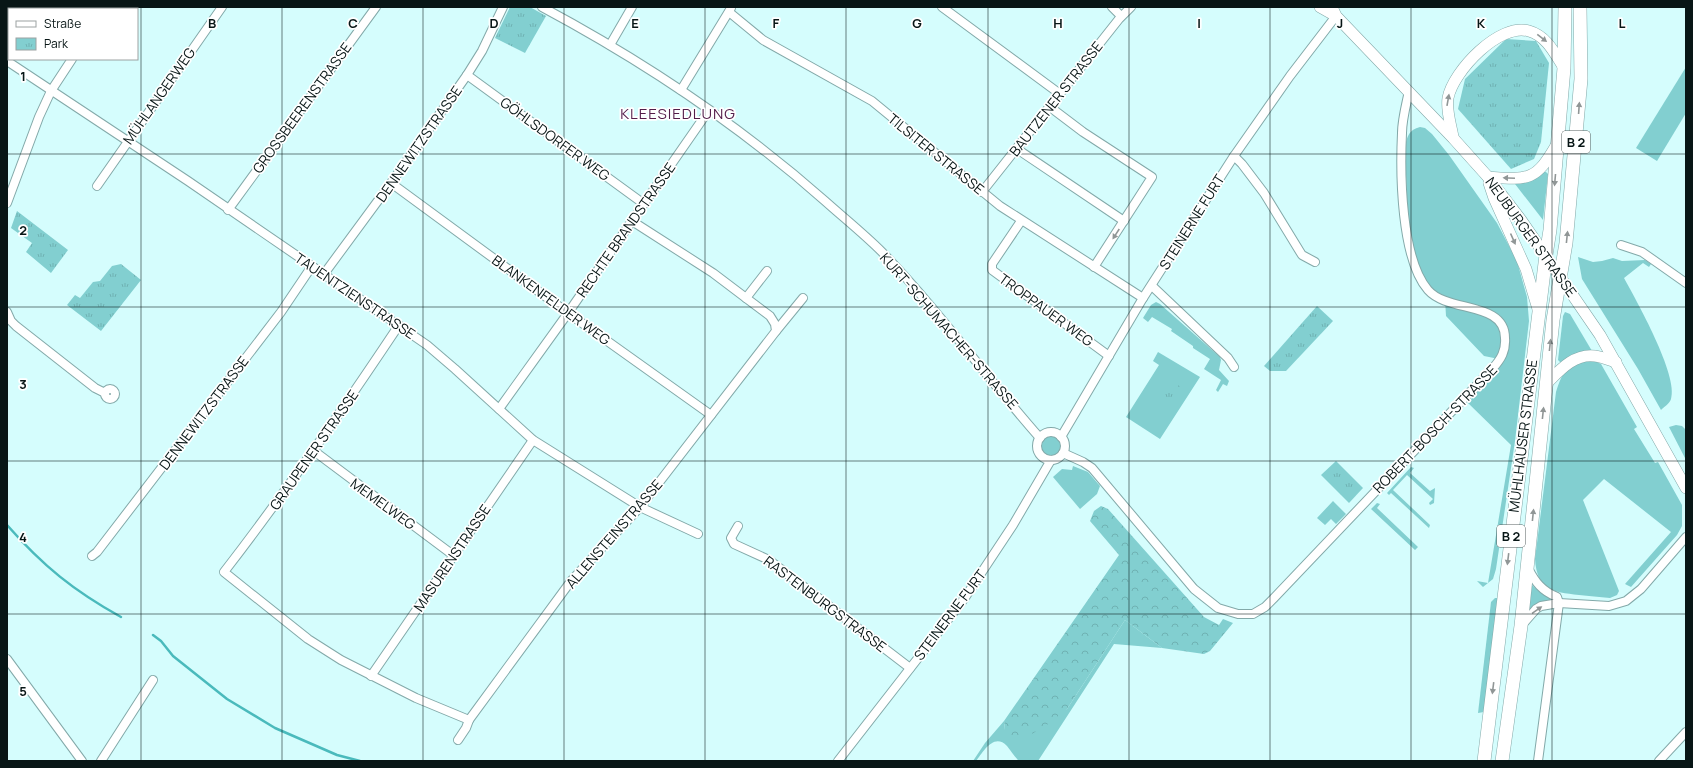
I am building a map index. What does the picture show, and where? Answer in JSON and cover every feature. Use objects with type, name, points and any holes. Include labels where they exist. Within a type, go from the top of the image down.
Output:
[{"type":"main road","name":"B 2","points":[[1546,255],[1550,230],[1564,68],[1565,7]]},
{"type":"main road","name":"B 2","points":[[1560,275],[1566,243],[1580,94],[1580,7]]},
{"type":"main road","name":"MÜHLHAUSER STRASSE","points":[[1484,761],[1546,255]]},
{"type":"main road","name":"MÜHLHAUSER STRASSE","points":[[1502,761],[1528,568],[1546,384],[1553,320],[1560,275]]},
{"type":"street","name":"MÜHLANGERWEG","points":[[97,186],[222,7]]},
{"type":"street","name":"GROSSBEERENSTRASSE","points":[[228,210],[376,7]]},
{"type":"street","name":"DENNEWITZSTRASSE","points":[[324,274],[391,183],[467,75],[482,51],[503,7]]},
{"type":"street","name":"KURT-SCHUMACHER-STRASSE","points":[[542,7],[610,45],[681,90],[802,181],[874,244],[928,302],[1040,438]]},
{"type":"street","points":[[610,45],[632,7]]},
{"type":"street","points":[[942,7],[1060,94]]},
{"type":"street","points":[[1112,7],[1122,16]]},
{"type":"street","name":"BAUTZENER STRASSE","points":[[982,192],[1130,7]]},
{"type":"street","name":"NEUBURGER STRASSE","points":[[1320,7],[1334,11],[1454,138],[1488,177],[1546,255],[1600,335],[1686,488]]},
{"type":"street","points":[[681,90],[730,9]]},
{"type":"street","name":"TILSITER STRASSE","points":[[730,9],[763,40],[872,101],[982,192],[1021,221],[1144,298]]},
{"type":"street","name":"STEINERNE FURT","points":[[1061,437],[1144,298],[1234,156],[1334,11]]},
{"type":"street","points":[[1454,138],[1447,107],[1448,97],[1452,87],[1474,57],[1498,37],[1512,30],[1529,31],[1536,34],[1549,44],[1564,68]]},
{"type":"street","points":[[7,203],[28,144],[51,91],[71,60]]},
{"type":"street","name":"TAUENTZIENSTRASSE","points":[[7,61],[128,140],[228,210],[399,325],[450,364],[533,440],[640,507],[698,534]]},
{"type":"street","name":"GÖHLSDORFER WEG","points":[[467,75],[644,204]]},
{"type":"street","name":"ROBERT-BOSCH-STRASSE","points":[[1063,453],[1084,462],[1092,468],[1194,589],[1218,608],[1238,614],[1254,614],[1265,607],[1493,368],[1504,353],[1506,344],[1505,334],[1501,324],[1494,316],[1481,310],[1444,302],[1428,291],[1412,260],[1405,228],[1402,147],[1402,132],[1409,91]]},
{"type":"street","points":[[1050,108],[1083,132],[1152,177],[1094,267]]},
{"type":"street","name":"RECHTE BRANDSTRASSE","points":[[499,408],[568,313],[709,110]]},
{"type":"street","points":[[1539,312],[1526,269],[1494,198],[1488,177],[1515,179],[1527,177],[1536,173],[1546,164],[1558,141]]},
{"type":"street","points":[[1017,149],[1124,221]]},
{"type":"street","points":[[1234,156],[1264,193],[1302,255],[1315,262]]},
{"type":"street","name":"BLANKENFELDER WEG","points":[[391,183],[568,313],[711,415]]},
{"type":"street","points":[[632,221],[713,273],[770,316],[775,324],[776,331]]},
{"type":"street","name":"TROPPAUER WEG","points":[[1021,221],[992,264],[992,270],[1109,356]]},
{"type":"street","points":[[1621,245],[1642,252],[1686,283]]},
{"type":"street","name":"DENNEWITZSTRASSE","points":[[92,556],[97,552],[281,312],[312,266]]},
{"type":"street","points":[[746,298],[767,272]]},
{"type":"street","points":[[1152,286],[1228,358],[1234,367]]},
{"type":"street","name":"ALLENSTEINSTRASSE","points":[[458,740],[466,728],[469,720],[571,581],[640,507],[803,298]]},
{"type":"street","points":[[7,312],[11,321],[16,326],[95,388],[105,393]]},
{"type":"street","name":"GRAUPENER STRASSE","points":[[371,676],[341,660],[308,639],[224,572],[274,508],[399,325]]},
{"type":"street","points":[[1546,384],[1562,367],[1584,356],[1595,356],[1616,362]]},
{"type":"street","points":[[1051,460],[1044,458],[1038,451],[1037,446],[1040,438],[1045,434],[1051,433],[1061,437],[1065,446],[1063,453]]},
{"type":"street","name":"MASURENSTRASSE","points":[[371,676],[533,440]]},
{"type":"street","name":"MEMELWEG","points":[[314,451],[453,555]]},
{"type":"street","name":"STEINERNE FURT","points":[[838,761],[964,599],[987,565],[1051,460],[1058,459],[1063,453]]},
{"type":"street","name":"RASTENBURGSTRASSE","points":[[738,526],[731,538],[734,544],[769,560],[910,668]]},
{"type":"street","points":[[1521,626],[1536,609],[1541,606],[1559,603],[1600,606],[1618,604],[1626,601],[1641,588],[1686,537]]},
{"type":"street","points":[[1528,568],[1537,584],[1542,589],[1557,597],[1559,603],[1538,761]]},
{"type":"street","points":[[7,659],[82,761]]},
{"type":"street","points":[[371,676],[416,698],[469,720]]},
{"type":"street","points":[[101,761],[153,680]]},
{"type":"street","points":[[1659,761],[1686,732]]},
{"type":"green space","points":[[510,7],[530,7],[546,16],[525,53],[495,38]]},
{"type":"green space","points":[[1506,39],[1536,41],[1549,63],[1541,142],[1534,159],[1511,169],[1458,109],[1465,79]]},
{"type":"green space","points":[[1686,67],[1686,113],[1657,161],[1636,148]]},
{"type":"green space","points":[[1420,127],[1425,128],[1432,134],[1449,155],[1497,223],[1517,261],[1527,297],[1529,321],[1515,441],[1496,569],[1493,579],[1488,583],[1511,445],[1468,403],[1501,362],[1494,358],[1484,356],[1446,316],[1445,299],[1430,288],[1415,259],[1408,227],[1405,147],[1409,134],[1413,130]]},
{"type":"green space","points":[[1544,172],[1548,174],[1543,220],[1515,184],[1531,181]]},
{"type":"green space","points":[[17,211],[68,250],[51,273],[26,252],[32,243],[11,228]]},
{"type":"green space","points":[[1578,257],[1593,262],[1613,258],[1622,261],[1645,260],[1651,264],[1649,267],[1643,263],[1624,278],[1655,338],[1669,373],[1672,388],[1671,399],[1661,410],[1638,369],[1582,279]]},
{"type":"green space","points":[[121,264],[141,280],[101,331],[67,305],[75,295],[80,298],[93,282],[100,281],[112,266]]},
{"type":"green space","points":[[1156,302],[1220,357],[1221,360],[1219,370],[1229,381],[1227,386],[1223,384],[1218,392],[1216,390],[1221,380],[1204,369],[1210,359],[1171,331],[1172,329],[1152,317],[1148,322],[1143,318],[1151,305]]},
{"type":"green space","points":[[1317,306],[1333,321],[1286,371],[1270,371],[1264,366]]},
{"type":"green space","points":[[1565,312],[1570,314],[1592,351],[1561,363],[1558,360],[1563,316]]},
{"type":"green space","points":[[1158,352],[1200,377],[1160,439],[1126,417],[1159,365],[1153,361]]},
{"type":"green space","points":[[1593,360],[1601,364],[1637,427],[1634,429],[1655,463],[1658,462],[1682,505],[1682,526],[1677,535],[1631,587],[1625,584],[1671,532],[1604,479],[1583,500],[1619,591],[1617,595],[1610,598],[1579,595],[1548,588],[1539,577],[1535,559],[1556,392],[1561,378],[1568,368],[1578,363]]},
{"type":"green space","points":[[1170,378],[1173,384],[1180,386],[1179,394],[1172,400],[1162,397]]},
{"type":"green space","points":[[1676,425],[1682,426],[1686,430],[1686,460],[1669,427]]},
{"type":"green space","points":[[1051,435],[1059,438],[1062,446],[1059,454],[1051,457],[1043,454],[1040,446],[1043,438]]},
{"type":"green space","points":[[1336,461],[1363,488],[1349,503],[1321,475]]},
{"type":"green space","points":[[1073,466],[1088,472],[1100,486],[1097,494],[1080,509],[1053,477],[1062,469],[1072,470]]},
{"type":"green space","points":[[1411,467],[1414,468],[1410,473],[1430,491],[1435,488],[1434,503],[1430,505],[1429,503],[1433,499],[1407,475],[1393,490],[1430,525],[1429,528],[1391,493],[1389,495],[1387,493]]},
{"type":"green space","points":[[1333,501],[1346,514],[1336,524],[1331,519],[1325,525],[1317,518]]},
{"type":"green space","points":[[1377,503],[1380,504],[1377,508],[1418,547],[1415,550],[1371,509]]},
{"type":"green space","points":[[1101,506],[1108,509],[1204,617],[1219,625],[1223,619],[1233,623],[1210,651],[1204,654],[1162,648],[1125,620],[1067,709],[1043,728],[1024,738],[1014,739],[1009,736],[1005,730],[1004,721],[1119,555],[1090,521],[1094,511]]},
{"type":"green space","points":[[1477,581],[1488,583],[1483,587]]},
{"type":"green space","points":[[1532,585],[1541,593],[1555,600],[1529,610]]},
{"type":"green space","points":[[1495,598],[1498,598],[1484,712],[1478,713],[1491,602]]},
{"type":"green space","points":[[1125,620],[1162,648],[1114,644],[1038,761],[1019,761],[1007,746],[998,741],[989,745],[976,761],[973,761],[985,743],[1004,721],[1005,730],[1067,709]]},
{"type":"waterway","points":[[7,525],[33,553],[60,577],[88,597],[121,617]]},
{"type":"waterway","points":[[153,635],[161,641],[173,656],[227,699],[275,728],[337,755],[360,761]]},
{"type":"district","name":"KLEESIEDLUNG","points":[[678,114]]}]
